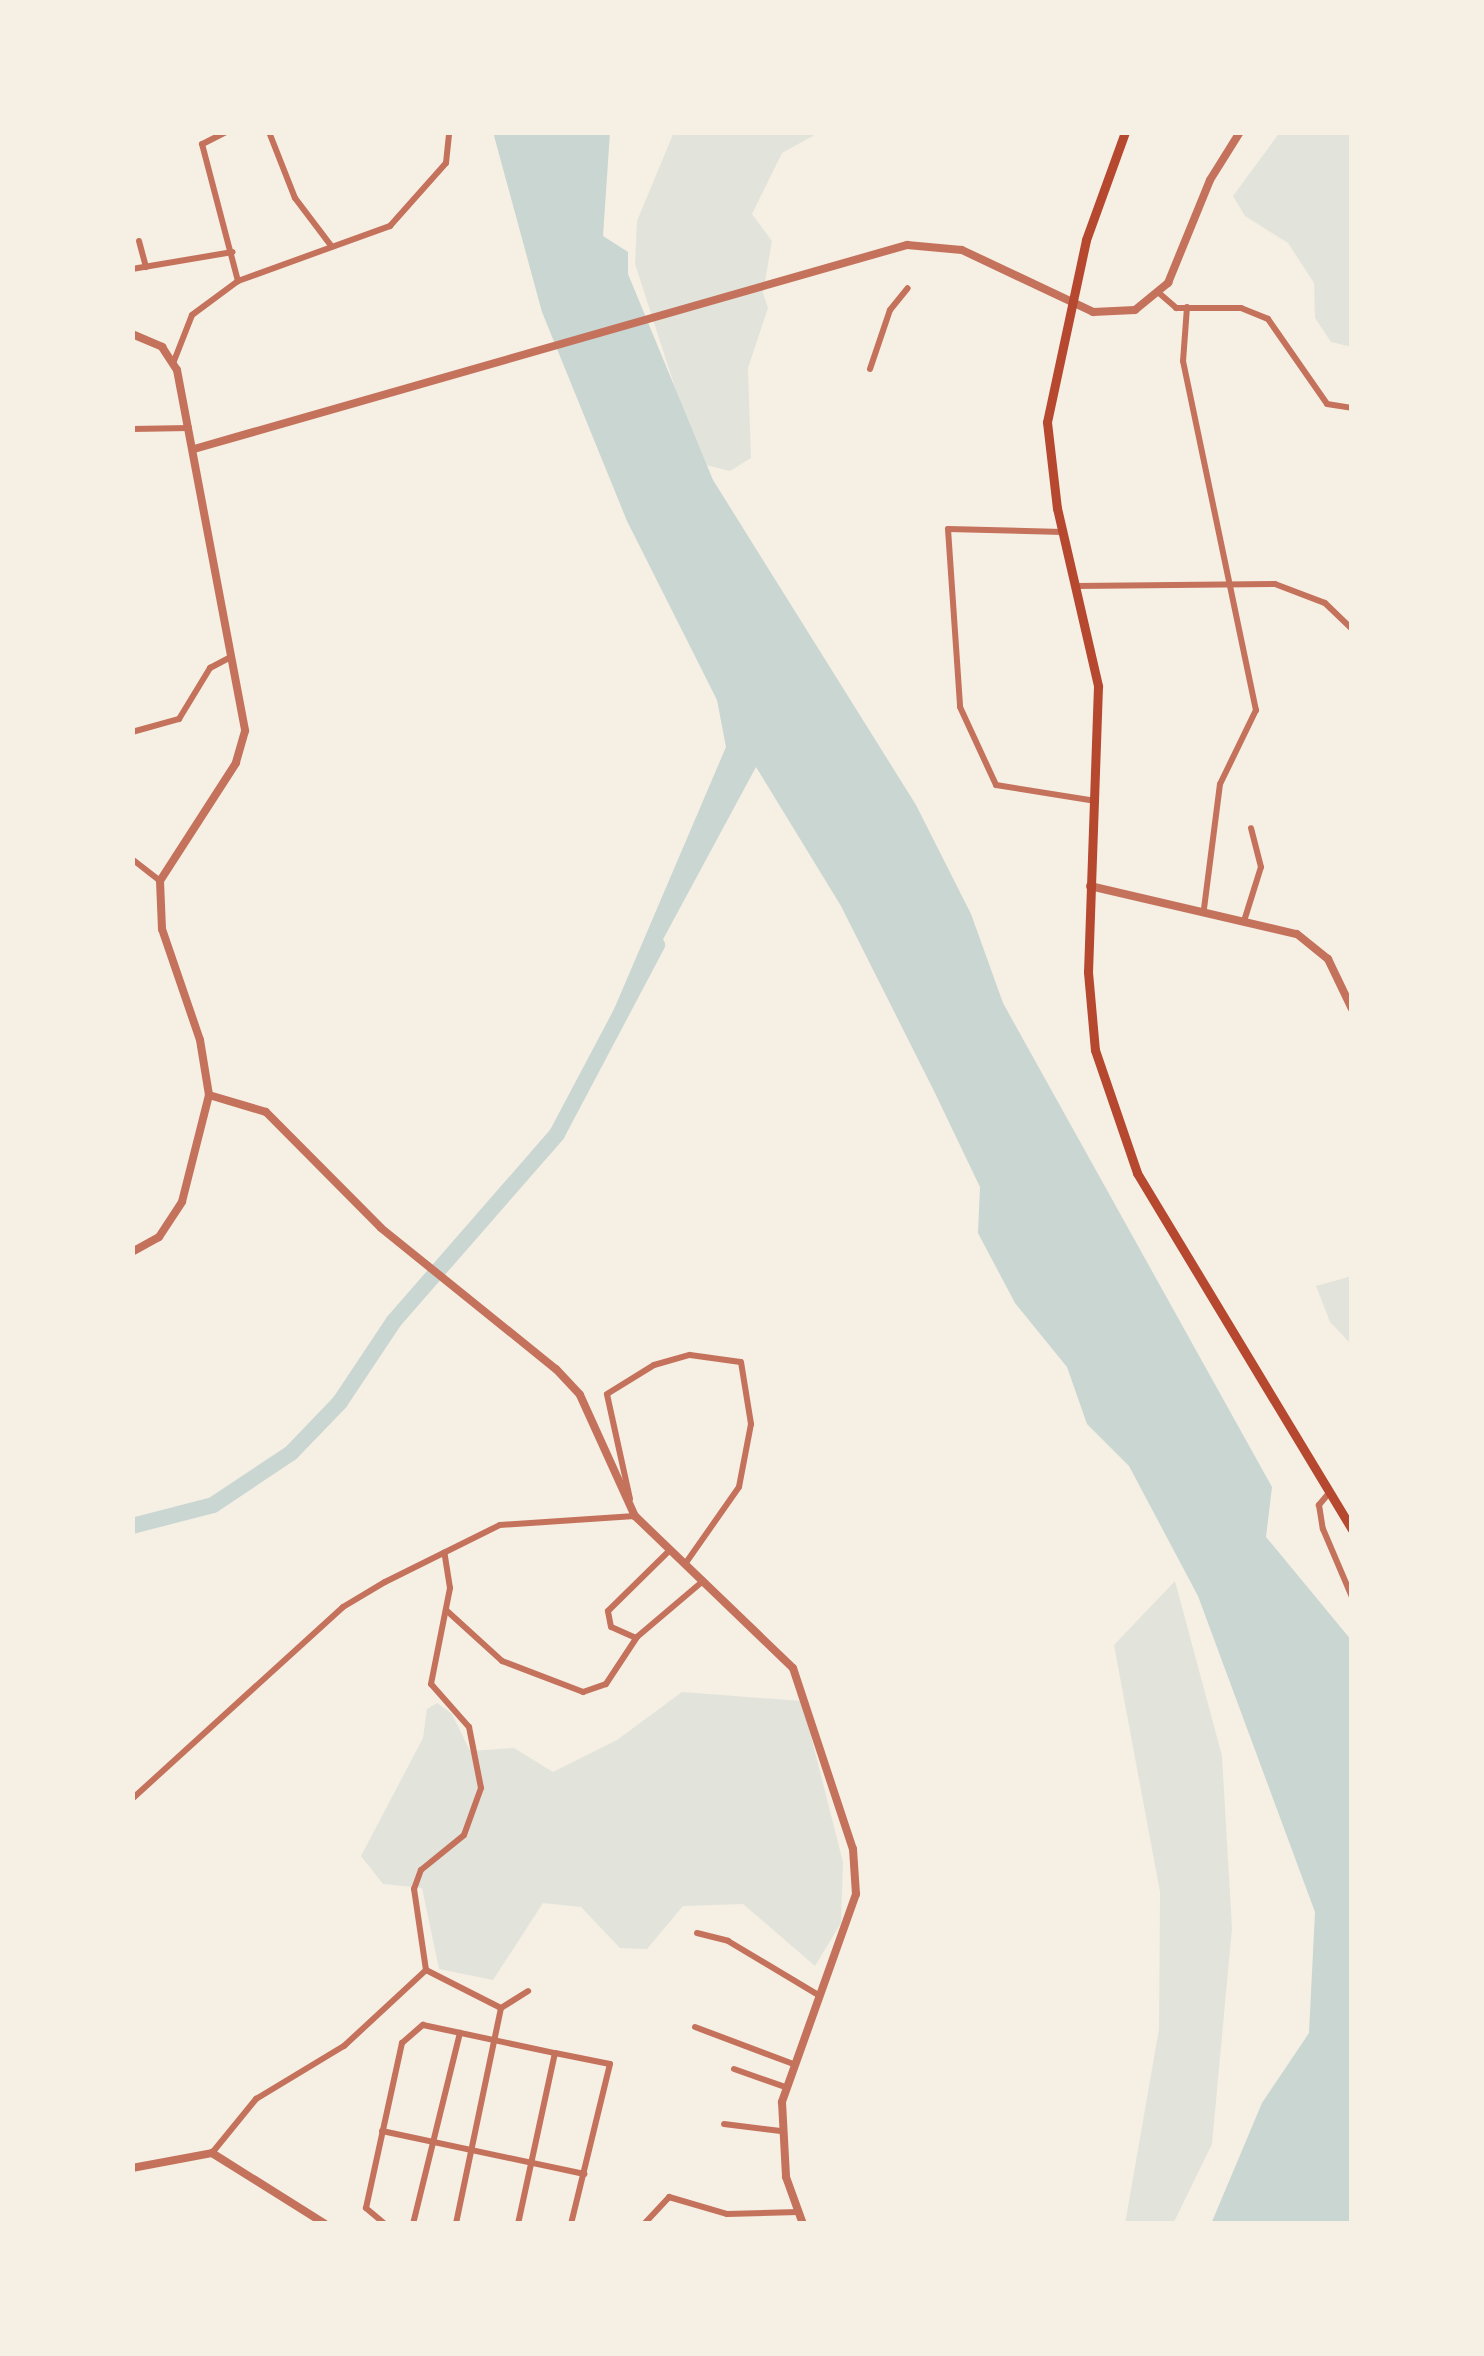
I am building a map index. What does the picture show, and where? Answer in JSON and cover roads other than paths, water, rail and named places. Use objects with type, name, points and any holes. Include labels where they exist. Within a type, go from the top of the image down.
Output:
[{"type":"main road","points":[[1125,132],[1072,305],[1047,422],[1063,532],[1098,686],[1089,1010],[1115,1123],[1165,1222],[1352,1529]]},
{"type":"street","points":[[226,132],[202,144],[238,281]]},
{"type":"street","points":[[268,132],[295,198],[332,247]]},
{"type":"street","points":[[132,1252],[159,1237],[182,1202],[208,1095],[200,1040],[162,928],[160,881],[241,754],[233,656],[174,361],[192,315],[238,281],[390,226],[446,163],[449,132]]},
{"type":"street","points":[[194,449],[929,242],[1072,305],[1116,313],[1159,292],[1240,132]]},
{"type":"street","points":[[132,269],[232,248],[240,234]]},
{"type":"street","points":[[140,241],[146,267]]},
{"type":"street","points":[[870,369],[890,310],[908,288]]},
{"type":"street","points":[[1159,292],[1169,304],[1241,308],[1268,320],[1327,404],[1352,408]]},
{"type":"street","points":[[1187,307],[1183,361],[1256,710],[1220,784],[1204,909]]},
{"type":"street","points":[[132,334],[174,361]]},
{"type":"street","points":[[132,429],[189,428]]},
{"type":"street","points":[[1063,532],[948,529],[960,707],[996,785],[1096,801]]},
{"type":"street","points":[[1076,586],[1232,584],[1295,590],[1352,628]]},
{"type":"street","points":[[132,732],[179,719],[210,668],[233,656]]},
{"type":"street","points":[[1245,918],[1262,867],[1251,828]]},
{"type":"street","points":[[132,860],[160,881]]},
{"type":"street","points":[[1090,886],[1245,918],[1315,946],[1352,1009]]},
{"type":"street","points":[[208,1095],[266,1112],[399,1241],[580,1395],[635,1516],[793,1668],[853,1850],[854,1910],[790,2062],[785,2087],[781,2131],[803,2224]]},
{"type":"street","points":[[628,1505],[631,1484],[607,1394],[654,1364],[690,1355],[741,1362],[752,1424],[739,1486],[685,1564]]},
{"type":"street","points":[[1329,1493],[1318,1505],[1323,1529],[1352,1597]]},
{"type":"street","points":[[132,1799],[343,1607],[500,1525],[541,1517],[635,1516]]},
{"type":"street","points":[[636,1638],[611,1627],[608,1611],[669,1551]]},
{"type":"street","points":[[426,1970],[414,1889],[421,1870],[464,1835],[481,1788],[469,1727],[431,1684],[446,1610],[444,1552]]},
{"type":"street","points":[[446,1610],[502,1661],[583,1692],[606,1684],[636,1638],[703,1581]]},
{"type":"street","points":[[697,1933],[728,1941],[820,1996]]},
{"type":"street","points":[[426,1970],[501,2008]]},
{"type":"street","points":[[132,2168],[212,2153],[256,2099],[344,2046],[426,1970]]},
{"type":"street","points":[[455,2224],[501,2008],[528,1990]]},
{"type":"street","points":[[385,2224],[366,2208],[402,2043],[423,2025],[610,2064],[571,2224]]},
{"type":"street","points":[[695,2027],[790,2062]]},
{"type":"street","points":[[412,2224],[460,2033]]},
{"type":"street","points":[[518,2224],[554,2053]]},
{"type":"street","points":[[734,2069],[785,2087]]},
{"type":"street","points":[[724,2124],[781,2131]]},
{"type":"street","points":[[382,2131],[585,2174]]},
{"type":"street","points":[[212,2153],[326,2224]]},
{"type":"street","points":[[644,2224],[669,2197],[727,2214],[798,2212]]},
{"type":"waterway","points":[[132,1526],[213,1505],[291,1453],[340,1402],[394,1321],[557,1134],[657,945]]}]
